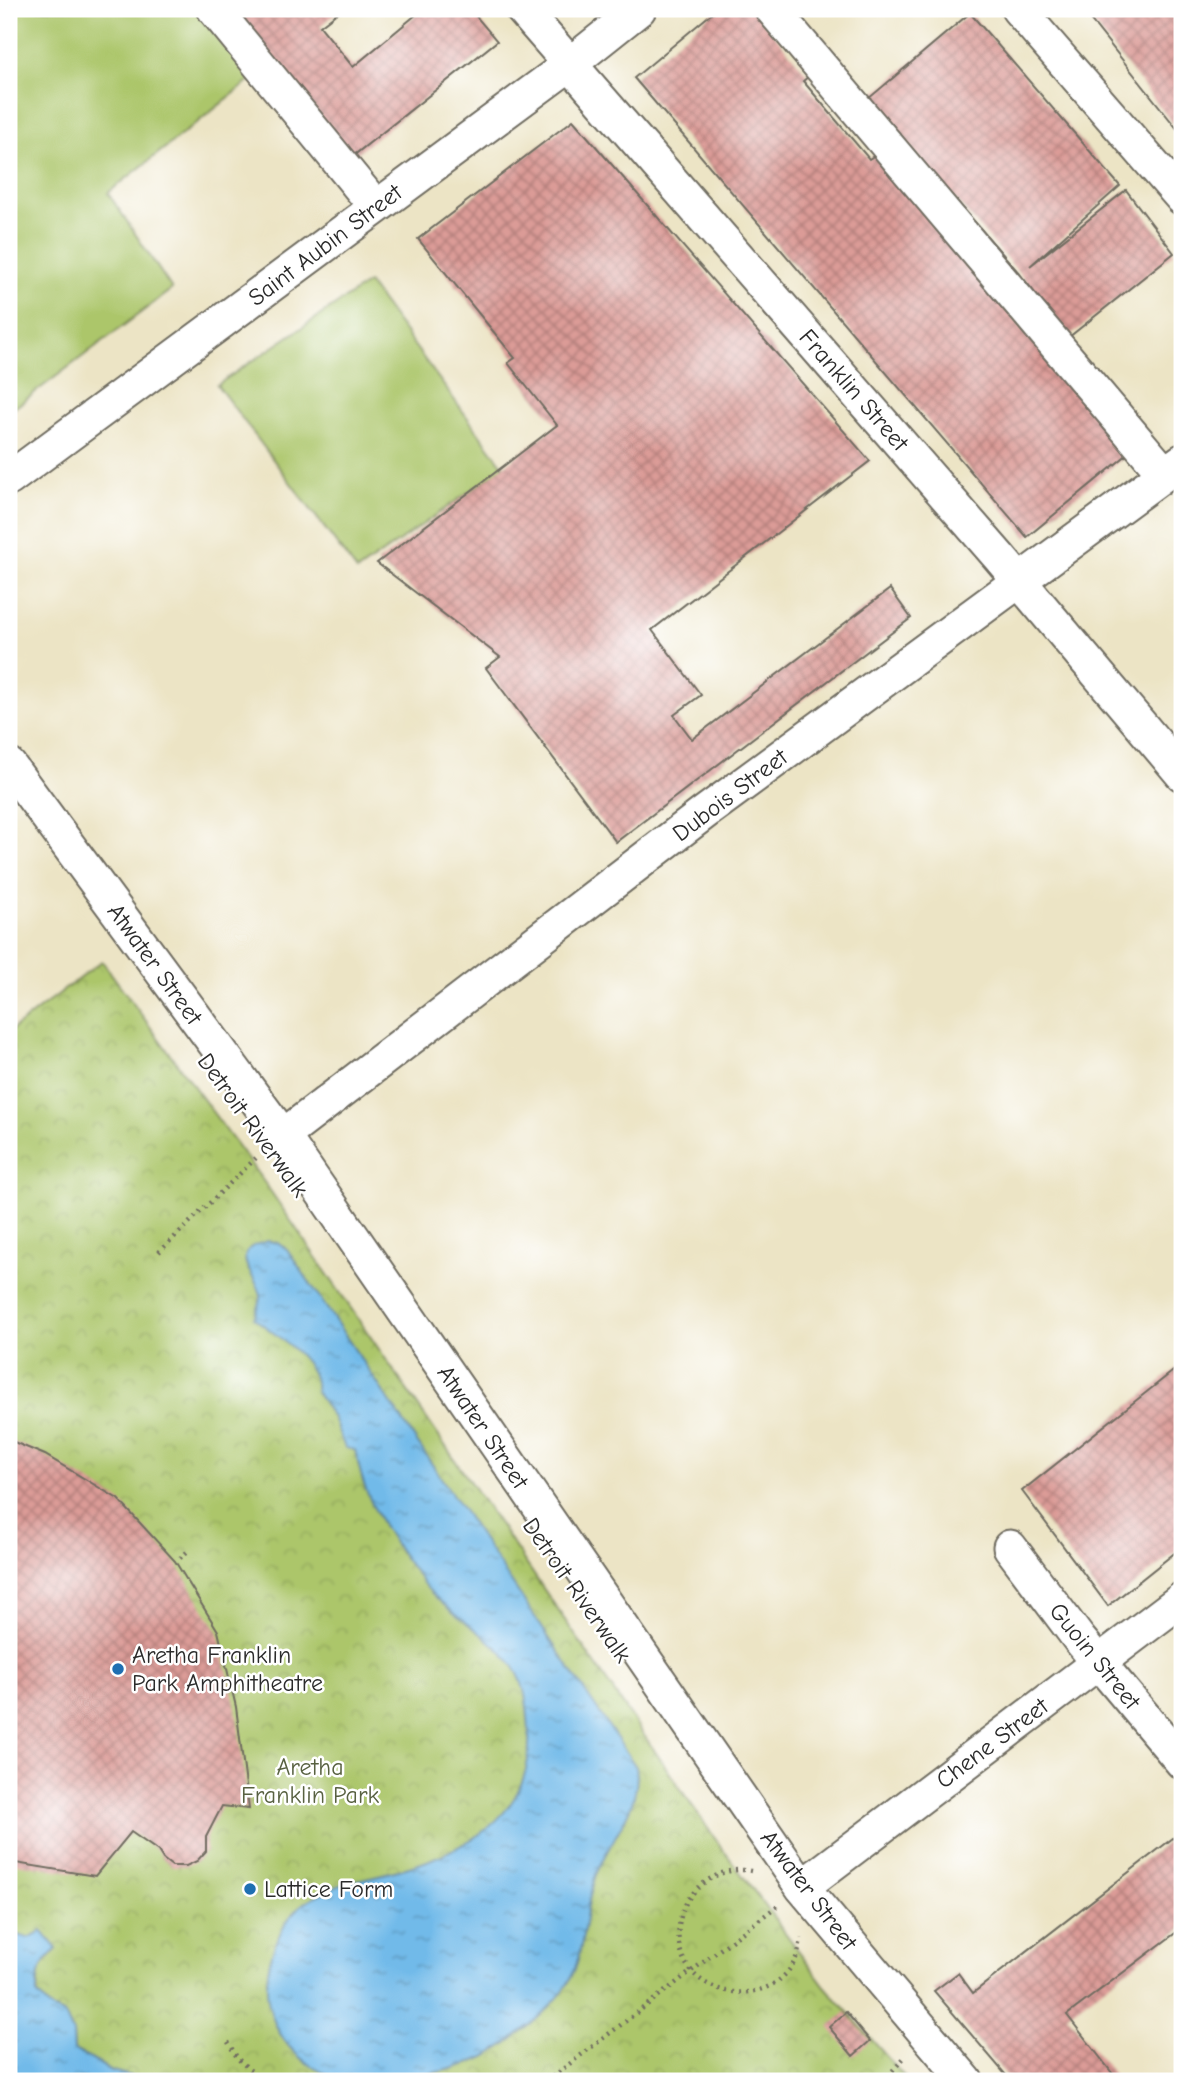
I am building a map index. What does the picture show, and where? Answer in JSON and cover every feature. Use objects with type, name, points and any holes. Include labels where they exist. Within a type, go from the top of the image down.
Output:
[{"type":"street","points":[[214,9],[376,207]]},
{"type":"street","name":"Franklin Street","points":[[522,9],[1020,582],[1182,774]]},
{"type":"street","name":"Saint Aubin Street","points":[[9,479],[570,64],[639,9]]},
{"type":"street","points":[[772,9],[1174,467]]},
{"type":"street","points":[[1018,9],[1182,198]]},
{"type":"street","name":"Dubois Street","points":[[283,1136],[704,813],[1174,467]]},
{"type":"street","name":"Atwater Street","points":[[9,765],[283,1136],[787,1891],[966,2081]]},
{"type":"street","name":"Guoin Street","points":[[1010,1547],[1098,1662],[1182,1762]]},
{"type":"street","name":"Chene Street","points":[[787,1891],[1182,1599]]},
{"type":"path","name":"Detroit Riverwalk","points":[[249,1147],[262,1166]]},
{"type":"path","points":[[159,1252],[256,1158]]},
{"type":"path","points":[[180,1558],[188,1551]]},
{"type":"path","points":[[745,1862],[758,1879]]},
{"type":"path","points":[[752,1872],[725,1872],[706,1880],[691,1895],[681,1913],[678,1934],[682,1955],[692,1971],[708,1985],[725,1992],[745,1994],[764,1989],[780,1979],[793,1964],[801,1937]]},
{"type":"path","points":[[547,2081],[778,1905],[787,1891]]},
{"type":"path","points":[[228,2042],[238,2059],[261,2081]]},
{"type":"green space","points":[[9,9],[200,9],[256,76],[108,193],[172,289],[9,412]]},
{"type":"green space","points":[[368,283],[504,467],[357,571],[217,385]]},
{"type":"green space","name":"Aretha Franklin Park","points":[[102,961],[269,1189],[713,1836],[825,1986],[908,2081],[149,2081],[112,2071],[74,2050],[73,2033],[65,2015],[51,2009],[37,1995],[39,1969],[57,1949],[15,1934],[9,1929],[9,1032]]},
{"type":"water","points":[[268,1241],[287,1249],[636,1767],[637,1781],[631,1807],[593,1883],[577,1964],[563,1991],[538,2018],[494,2052],[466,2064],[436,2072],[370,2081],[350,2080],[336,2077],[310,2065],[289,2046],[274,2021],[268,1996],[270,1962],[284,1926],[304,1903],[334,1888],[442,1855],[471,1840],[497,1820],[516,1795],[527,1765],[529,1733],[525,1695],[520,1677],[509,1660],[433,1595],[407,1561],[377,1515],[364,1485],[355,1450],[345,1448],[333,1418],[315,1390],[310,1369],[294,1349],[254,1318],[261,1297],[245,1259],[247,1252],[254,1246]]},
{"type":"water","points":[[9,1929],[28,1938],[42,1931],[57,1949],[41,1969],[37,1994],[51,2009],[65,2015],[73,2033],[74,2050],[112,2071],[149,2081],[9,2081]]},
{"type":"building","points":[[230,9],[342,9],[320,26],[353,67],[423,9],[470,9],[497,41],[353,156]]},
{"type":"building","points":[[717,9],[753,9],[809,76],[803,81],[869,159],[875,155],[1129,453],[1027,537],[634,78]]},
{"type":"building","points":[[1082,9],[1182,9],[1182,135]]},
{"type":"building","points":[[970,13],[1120,186],[1030,266],[1126,190],[1174,253],[1069,337],[1020,274],[868,99]]},
{"type":"building","points":[[573,120],[870,461],[652,630],[701,695],[674,715],[692,739],[890,589],[911,618],[616,842],[486,668],[500,657],[377,563],[557,425],[508,363],[515,358],[418,239]]},
{"type":"building","points":[[1182,1364],[1182,1547],[1108,1606],[1022,1491]]},
{"type":"building","name":"Aretha Franklin Park Amphitheatre","points":[[9,1440],[45,1455],[118,1499],[175,1561],[218,1631],[236,1707],[249,1809],[222,1806],[206,1837],[206,1851],[197,1861],[186,1866],[172,1866],[158,1851],[131,1832],[95,1876],[9,1862]]},
{"type":"building","points":[[1182,1831],[1182,1928],[1067,2015],[1116,2078],[1112,2081],[1011,2081],[934,1991],[958,1973],[973,1993]]},
{"type":"building","points":[[846,2012],[870,2041],[853,2056],[829,2027]]},
{"type":"place","name":"Aretha Franklin Park Amphitheatre","points":[[118,1669]]},
{"type":"place","name":"Lattice Form","points":[[250,1889]]}]
